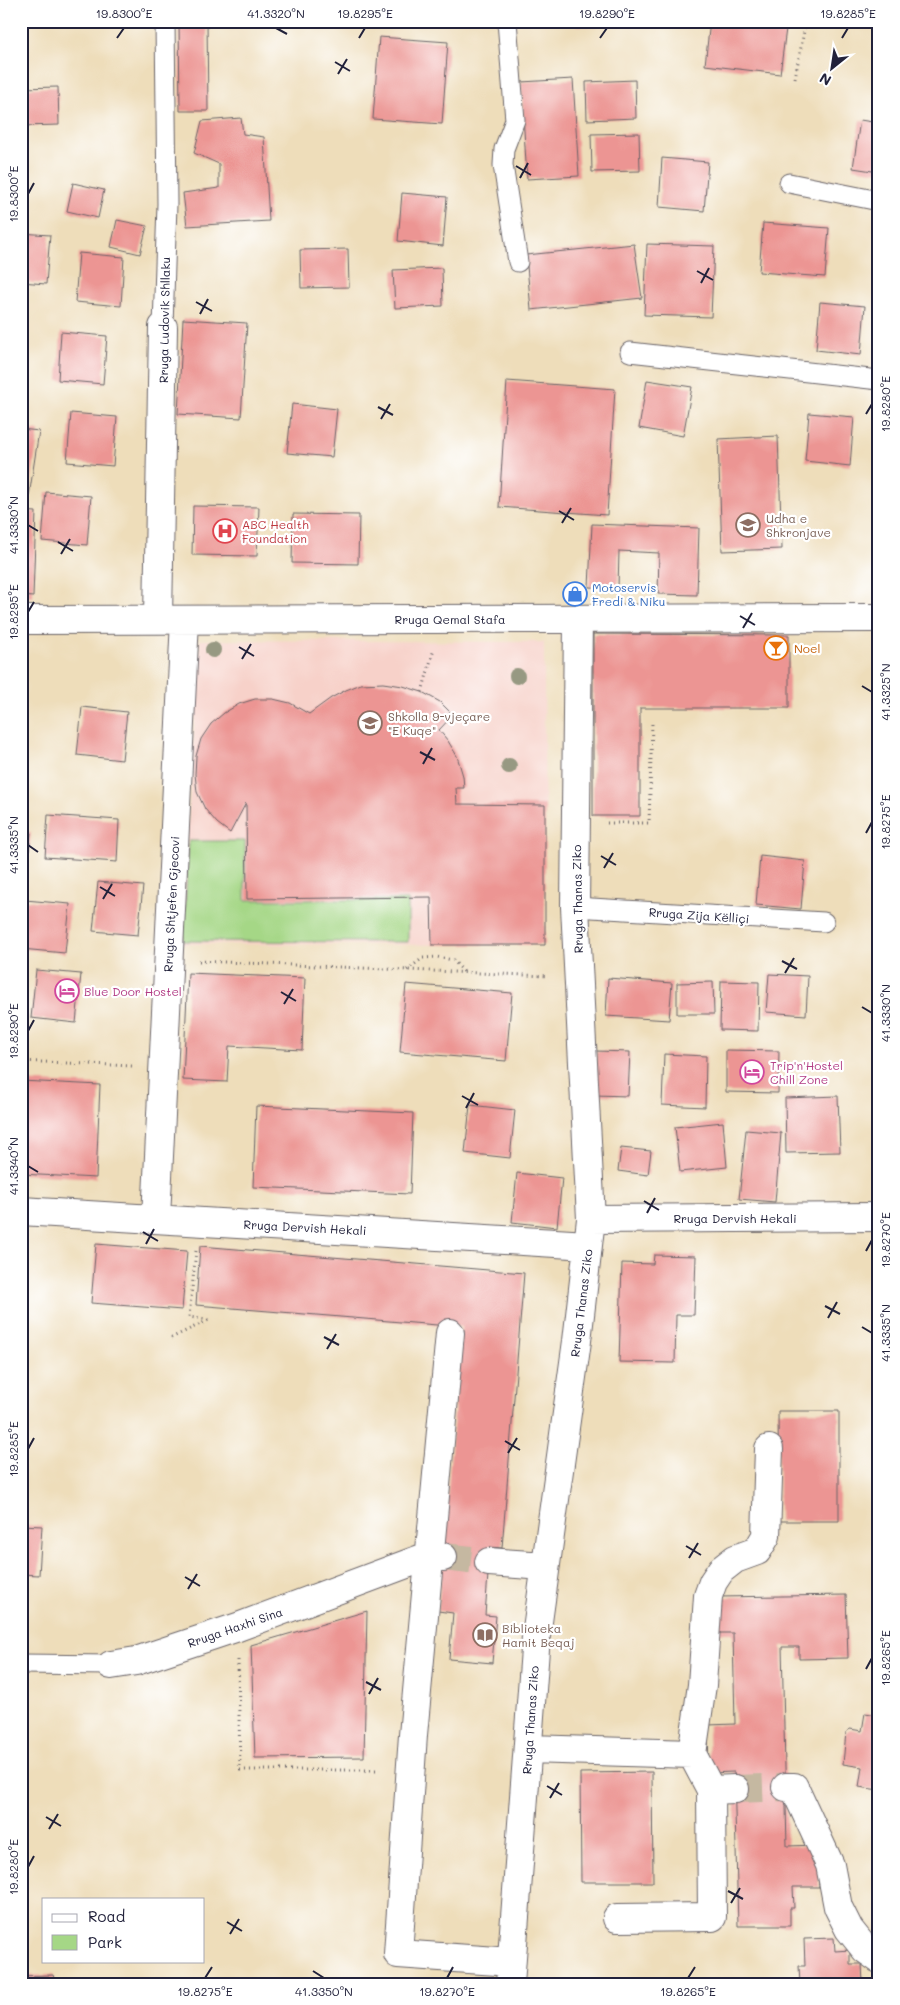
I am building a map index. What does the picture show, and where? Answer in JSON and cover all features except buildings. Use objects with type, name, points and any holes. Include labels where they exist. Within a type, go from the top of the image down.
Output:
[{"type":"street","name":"Rruga Ludovik Shllaku","points":[[158,619],[164,327]]},
{"type":"street","name":"Rruga Qemal Stafa","points":[[21,620],[879,618]]},
{"type":"street","name":"Rruga Thanas Ziko","points":[[511,1973],[536,1636],[591,1219],[575,907],[578,619]]},
{"type":"street","name":"Rruga Shtjefen Gjecovi","points":[[156,1218],[185,620]]},
{"type":"street","name":"Rruga Dervish Hekali","points":[[21,1211],[588,1245]]},
{"type":"street","name":"Rruga Dervish Hekali","points":[[591,1219],[879,1217]]},
{"type":"street","points":[[450,1333],[436,1557],[410,1770],[398,1954],[511,1973]]},
{"type":"street","points":[[692,1754],[702,1685],[708,1596],[712,1582],[721,1570],[735,1559],[757,1551],[766,1536],[770,1449]]},
{"type":"street","name":"Rruga Haxhi Sina","points":[[111,1664],[136,1661],[436,1557]]},
{"type":"street","points":[[489,1562],[545,1566]]},
{"type":"street","points":[[529,1749],[692,1754],[723,1789],[712,1917],[617,1918]]},
{"type":"street","points":[[786,1787],[794,1786],[830,1865],[838,1907],[849,1929],[865,1949],[879,1959]]},
{"type":"lane","name":"Rruga Ludovik Shllaku","points":[[164,327],[167,204],[165,21]]},
{"type":"lane","points":[[507,21],[515,120],[504,149],[503,165],[518,262]]},
{"type":"lane","points":[[788,183],[879,201]]},
{"type":"lane","points":[[630,352],[879,380]]},
{"type":"lane","name":"Rruga Zija Këlliçi","points":[[575,907],[824,922]]},
{"type":"lane","name":"Rruga Haxhi Sina","points":[[21,1664],[111,1664]]},
{"type":"path","points":[[795,78],[806,21]]},
{"type":"path","points":[[422,692],[440,619]]},
{"type":"path","points":[[576,822],[648,823],[652,722]]},
{"type":"path","points":[[407,970],[423,958],[437,957],[453,960],[464,972]]},
{"type":"path","points":[[169,960],[579,977]]},
{"type":"path","points":[[21,1061],[163,1067]]},
{"type":"path","points":[[171,1338],[209,1320],[189,1317],[200,1221]]},
{"type":"path","points":[[238,1627],[240,1770],[410,1770]]},
{"type":"shaded area","name":"Shkolla 9-vjeçare \"E Kuqe\"","points":[[200,640],[544,642],[545,945],[180,944]]},
{"type":"green space","points":[[189,841],[245,841],[245,900],[408,900],[408,942],[183,941]]},
{"type":"tunnel","points":[[443,1557],[489,1562]]},
{"type":"tunnel","points":[[735,1789],[786,1787]]},
{"type":"place","name":"Udha e Shkronjave","points":[[748,525]]},
{"type":"place","name":"ABC Health Foundation","points":[[225,531]]},
{"type":"place","name":"Motoservis Fredi & Niku","points":[[575,594]]},
{"type":"place","name":"Noel","points":[[776,648]]},
{"type":"place","name":"Shkolla 9-vjeçare \"E Kuqe\"","points":[[370,723]]},
{"type":"place","name":"Blue Door Hostel","points":[[67,991]]},
{"type":"place","name":"Trip'n'Hostel Chill Zone","points":[[752,1072]]},
{"type":"place","name":"Biblioteka Hamit Beqaj","points":[[485,1635]]}]
